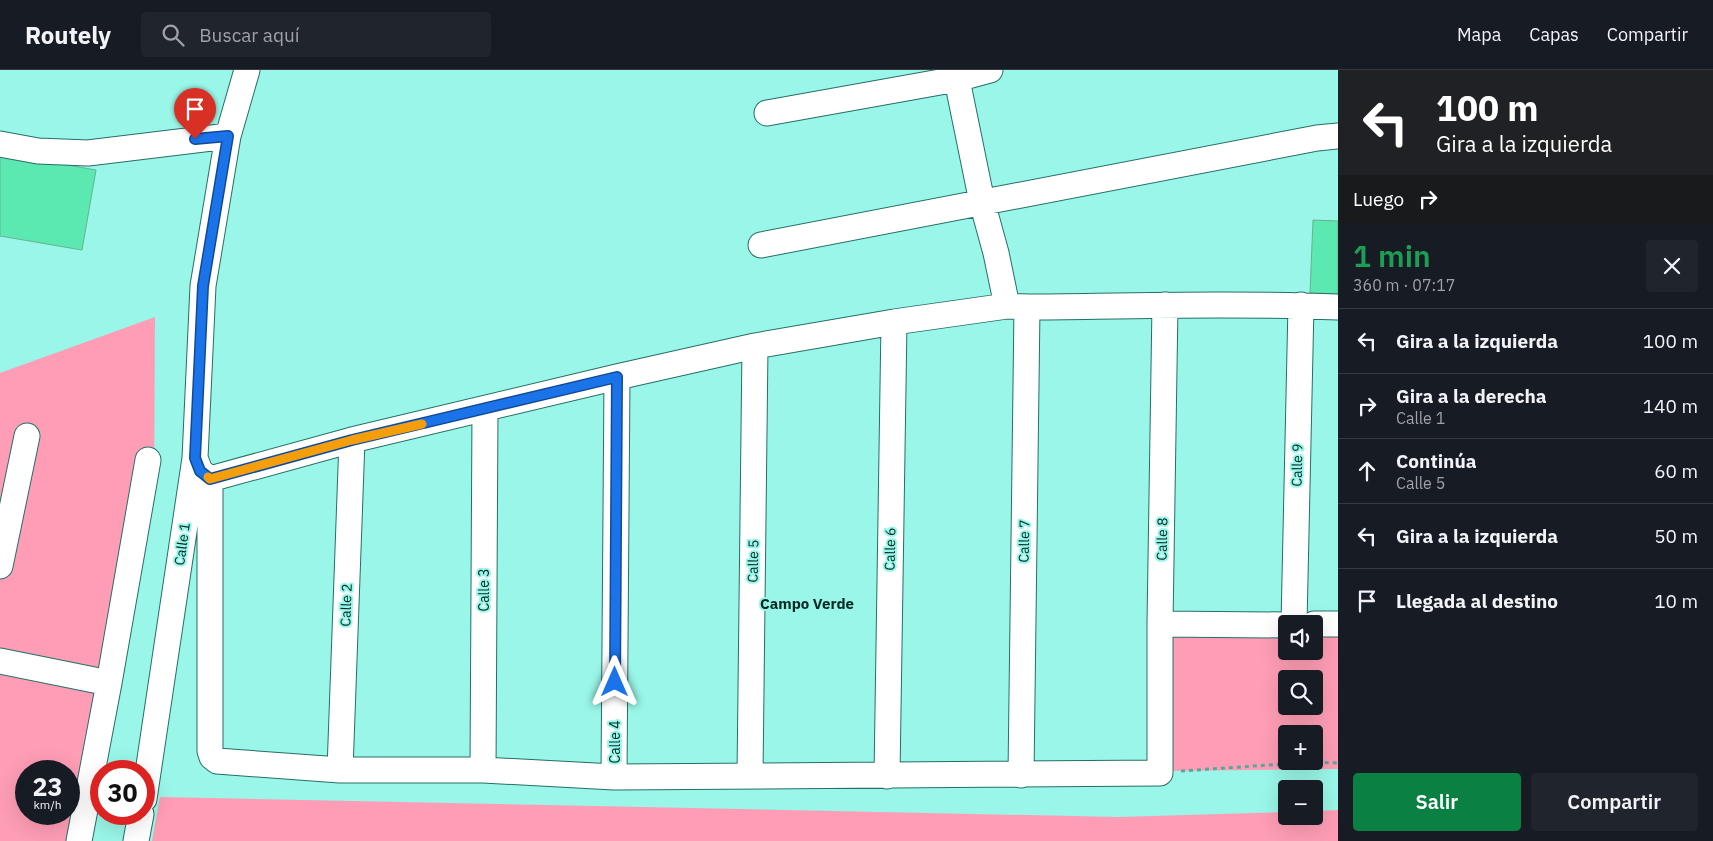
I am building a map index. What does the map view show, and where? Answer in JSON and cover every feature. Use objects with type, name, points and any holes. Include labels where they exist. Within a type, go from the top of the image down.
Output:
[{"type":"street","points":[[0,144],[38,151],[88,154],[144,145],[228,136],[247,70]]},
{"type":"street","points":[[767,114],[956,74],[990,70]]},
{"type":"street","name":"Calle 7","points":[[956,74],[982,202],[996,253],[1017,307],[1021,775]]},
{"type":"street","name":"Calle 1","points":[[150,760],[195,458],[203,286],[228,136]]},
{"type":"street","points":[[761,245],[1317,138],[1338,136]]},
{"type":"street","points":[[210,479],[352,440],[617,377],[755,346],[894,322],[1017,307],[1165,305],[1301,305],[1338,307]]},
{"type":"street","name":"Calle 8","points":[[1160,773],[1160,624],[1165,305]]},
{"type":"street","name":"Calle 9","points":[[1294,615],[1301,305]]},
{"type":"street","name":"Calle 6","points":[[886,776],[894,322]]},
{"type":"street","name":"Calle 5","points":[[750,776],[755,346]]},
{"type":"street","name":"Calle 4","points":[[614,777],[617,377]]},
{"type":"street","name":"Calle 3","points":[[483,770],[484,409]]},
{"type":"street","points":[[0,566],[26,436]]},
{"type":"street","name":"Calle 2","points":[[340,770],[352,440]]},
{"type":"street","points":[[195,458],[200,471],[210,479]]},
{"type":"street","points":[[79,841],[148,460]]},
{"type":"street","points":[[210,479],[210,741],[212,757],[217,761],[340,770],[483,770],[614,777],[1160,773]]},
{"type":"street","points":[[1160,624],[1278,625]]},
{"type":"street","points":[[1323,624],[1338,624]]},
{"type":"street","points":[[0,661],[109,683]]},
{"type":"street","points":[[136,841],[139,825]]},
{"type":"path","points":[[1160,773],[1312,762],[1338,763]]},
{"type":"shaded area","points":[[155,317],[154,499],[106,760],[90,760],[90,825],[94,825],[91,841],[0,841],[0,373]]},
{"type":"shaded area","points":[[1323,631],[1338,631],[1338,769],[1323,769],[1323,725],[1278,725],[1278,770],[1168,771],[1166,633],[1278,632],[1278,660],[1323,660]]},
{"type":"shaded area","points":[[160,797],[1119,817],[1278,812],[1278,825],[1323,825],[1323,811],[1338,810],[1338,841],[152,841]]},
{"type":"building","points":[[0,153],[96,170],[82,250],[0,236]]},
{"type":"building","points":[[1313,220],[1338,221],[1338,294],[1310,293]]},
{"type":"slow traffic","points":[[208,477],[210,479],[352,440],[422,424]]},
{"type":"district","name":"Campo Verde","points":[[807,604]]},
{"type":"route","points":[[195,139],[228,136],[203,286],[195,458],[200,471],[210,479],[352,440],[617,377],[615,682]]}]
